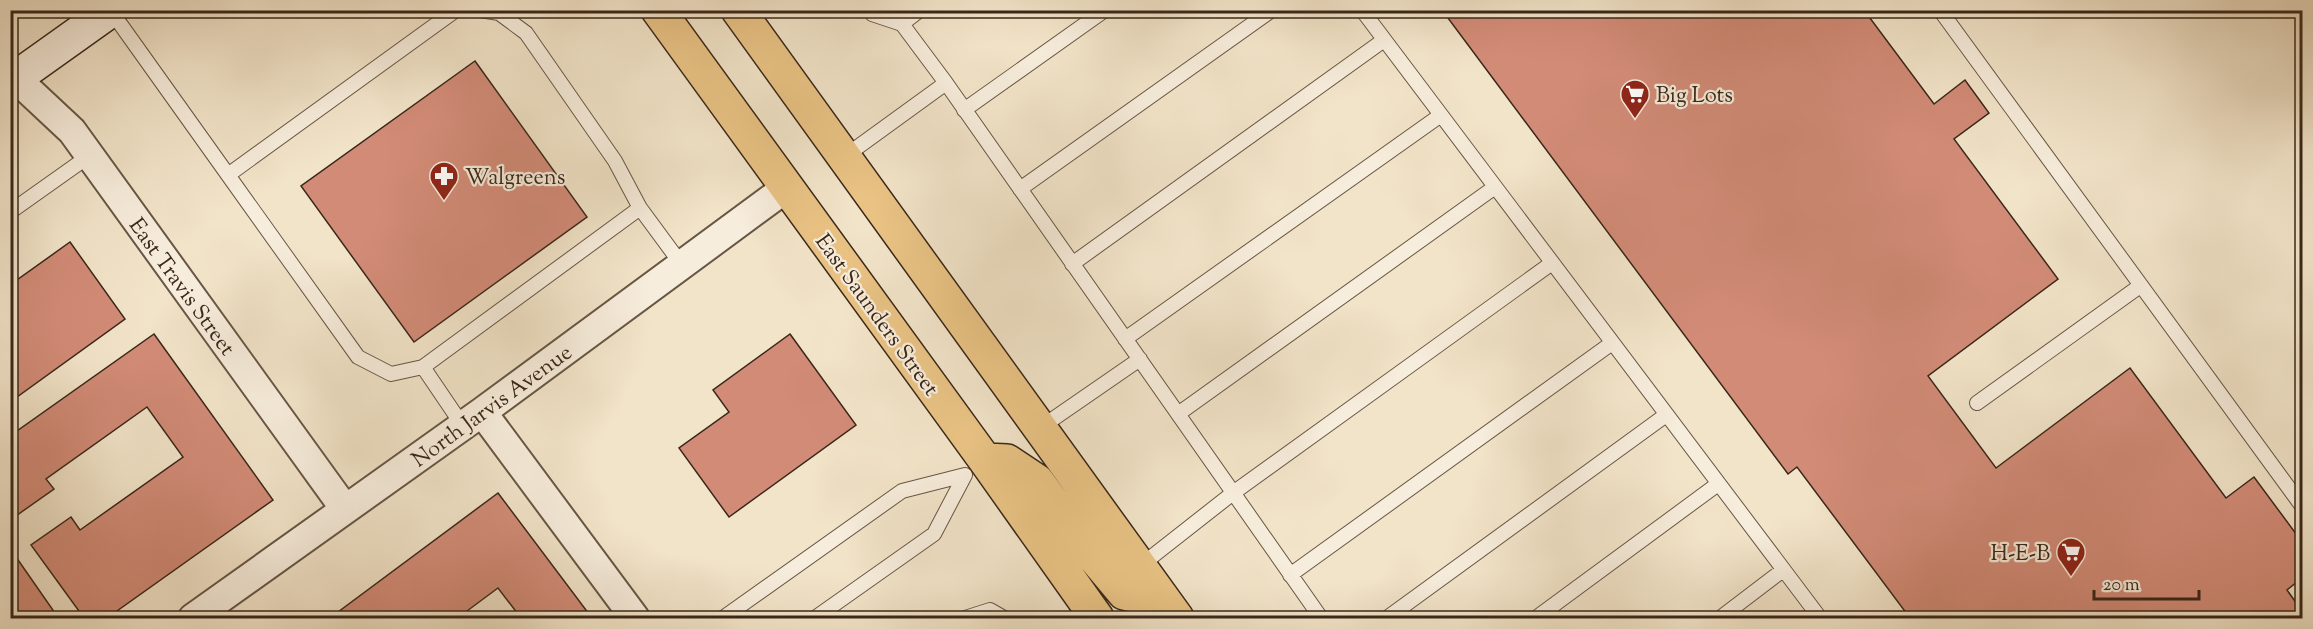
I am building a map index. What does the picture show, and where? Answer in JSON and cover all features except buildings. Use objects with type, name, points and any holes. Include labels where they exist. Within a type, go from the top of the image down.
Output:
[{"type":"main road","name":"East Saunders Street","points":[[658,10],[786,188],[975,468],[1097,618]]},
{"type":"main road","points":[[738,10],[1172,611]]},
{"type":"main road","points":[[12,78],[111,11]]},
{"type":"main road","points":[[975,468],[1007,461],[1037,481],[1089,550],[1125,592],[1172,611]]},
{"type":"street","name":"East Travis Street","points":[[12,78],[72,131],[345,509]]},
{"type":"street","name":"North Jarvis Avenue","points":[[193,618],[473,419],[786,188]]},
{"type":"street","points":[[473,419],[634,618]]},
{"type":"lane","points":[[377,10],[384,10]]},
{"type":"lane","points":[[228,175],[456,10]]},
{"type":"lane","points":[[480,10],[499,13],[526,33],[615,161],[640,208],[682,265]]},
{"type":"lane","points":[[870,10],[872,14],[902,24],[1321,618]]},
{"type":"lane","points":[[902,24],[920,10]]},
{"type":"lane","points":[[964,110],[1105,10]]},
{"type":"lane","points":[[1020,189],[1272,10]]},
{"type":"lane","points":[[1362,10],[1820,618]]},
{"type":"lane","points":[[1940,10],[2302,506]]},
{"type":"lane","points":[[111,11],[358,357],[391,374],[423,368],[640,208]]},
{"type":"lane","points":[[1072,264],[1384,40]]},
{"type":"lane","points":[[844,157],[946,84]]},
{"type":"lane","points":[[1125,339],[1441,115]]},
{"type":"lane","points":[[10,212],[89,156]]},
{"type":"lane","points":[[1178,414],[1495,187]]},
{"type":"lane","points":[[1140,566],[1233,493],[1552,263]]},
{"type":"lane","points":[[1977,403],[2140,286]]},
{"type":"lane","points":[[1290,575],[1612,343]]},
{"type":"lane","points":[[1040,428],[1140,359]]},
{"type":"lane","points":[[423,368],[473,419]]},
{"type":"lane","points":[[1388,618],[1666,415]]},
{"type":"lane","points":[[723,618],[902,491],[975,468]]},
{"type":"lane","points":[[815,618],[934,534],[975,468]]},
{"type":"lane","points":[[1536,618],[1718,484]]},
{"type":"lane","points":[[1719,618],[1783,570]]},
{"type":"lane","points":[[965,618],[990,610],[1004,618]]},
{"type":"place","name":"Big Lots","points":[[1635,120]]},
{"type":"place","name":"Walgreens","points":[[444,202]]},
{"type":"place","name":"H-E-B","points":[[2071,578]]}]
